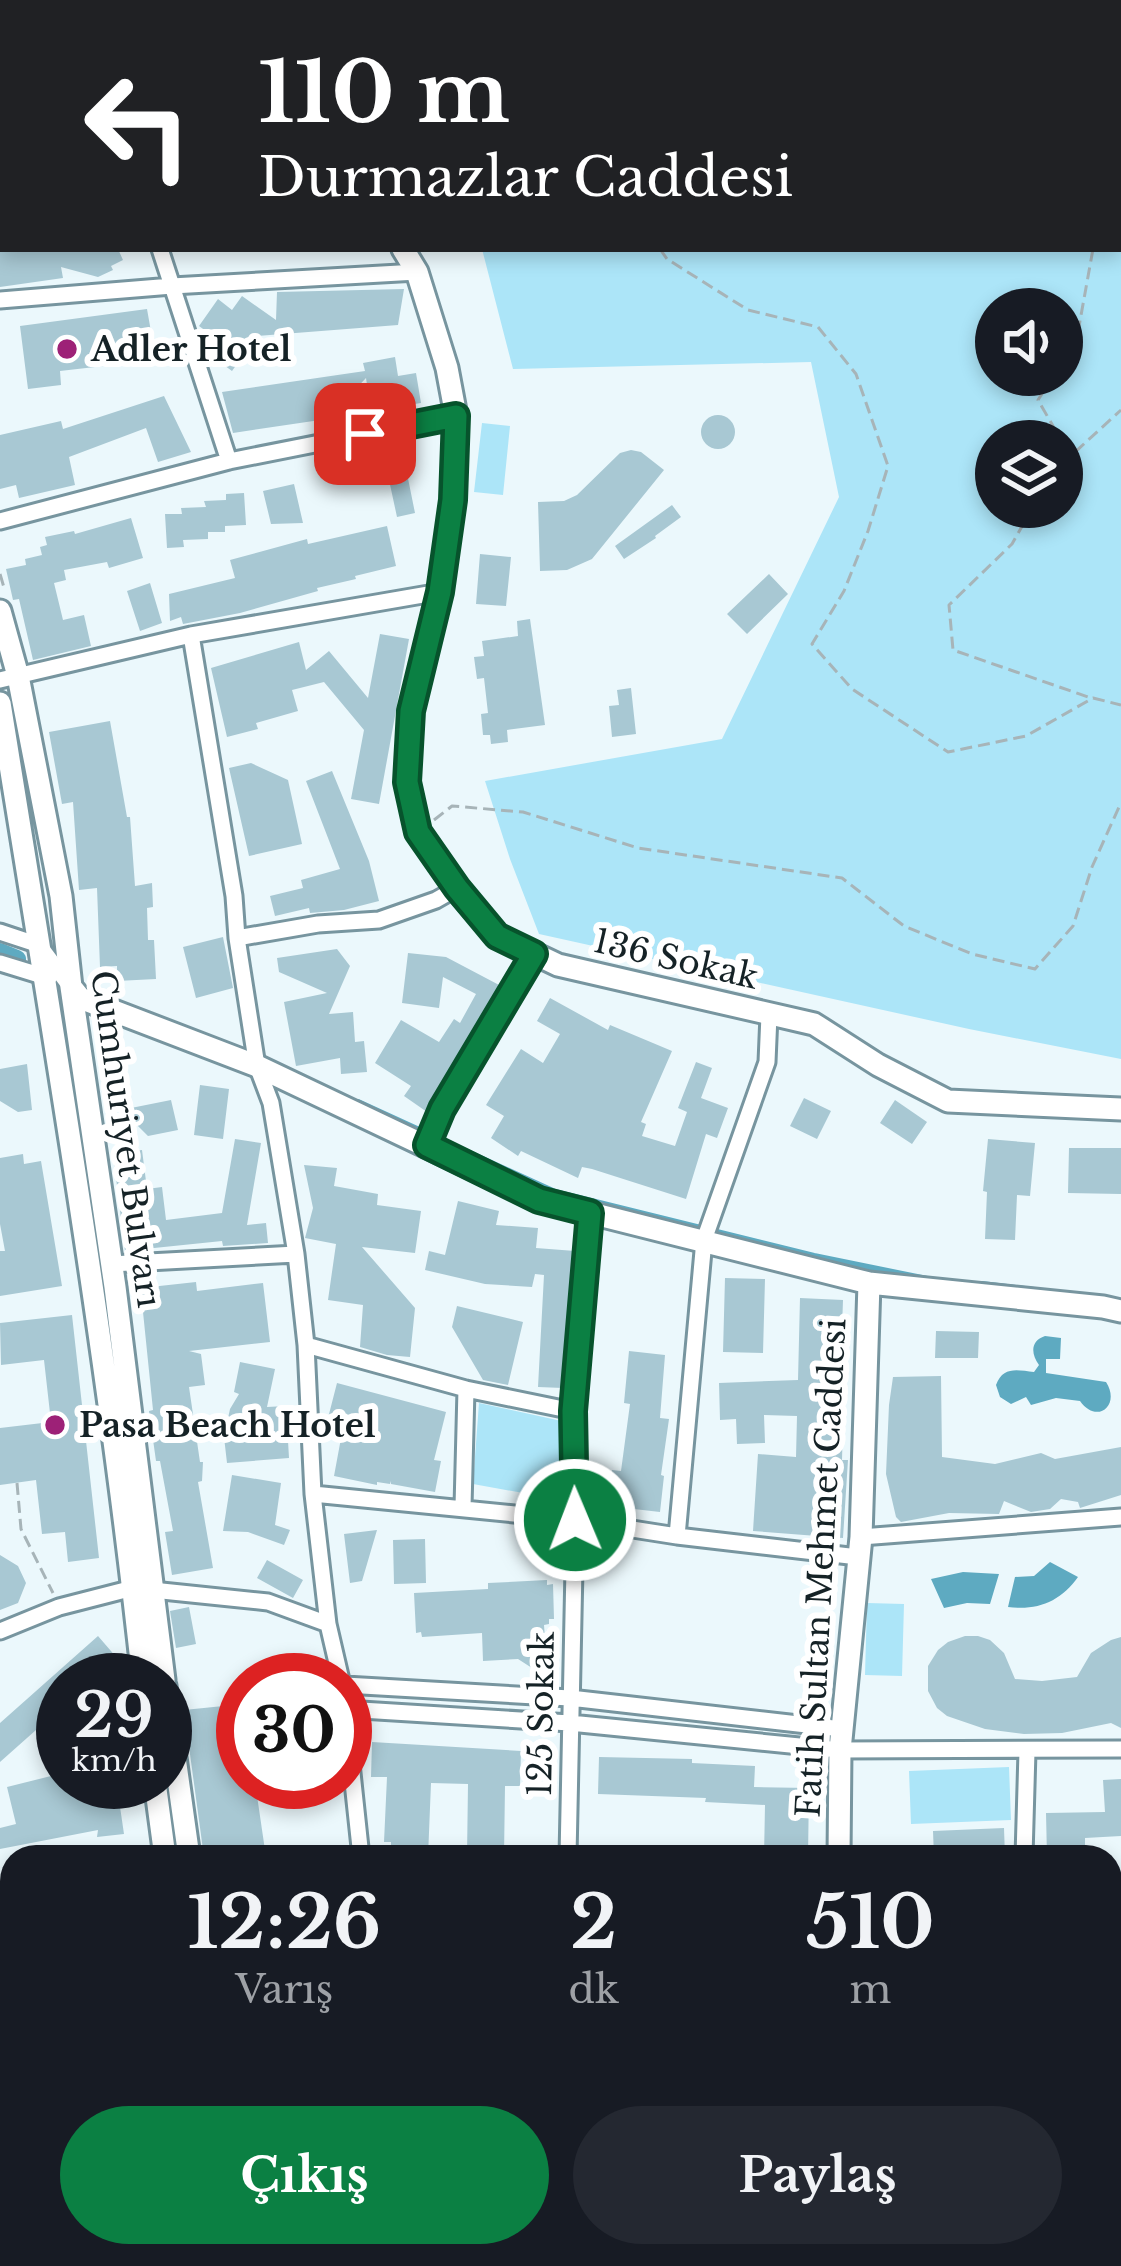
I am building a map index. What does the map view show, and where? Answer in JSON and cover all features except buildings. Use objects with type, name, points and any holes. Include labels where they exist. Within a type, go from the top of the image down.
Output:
[{"type":"street","points":[[161,252],[229,461]]},
{"type":"street","name":"136 Sokak","points":[[405,252],[417,272],[447,368],[456,416],[453,500],[440,592],[411,711],[407,782],[418,832],[497,936],[558,965],[814,1024],[878,1065],[948,1101],[1121,1109]]},
{"type":"street","points":[[0,300],[417,272]]},
{"type":"street","points":[[0,521],[229,461],[456,416]]},
{"type":"street","points":[[9,678],[191,635],[440,592]]},
{"type":"street","name":"Cumhuriyet Bulvarı","points":[[0,610],[9,678],[61,896],[111,1264],[104,1290]]},
{"type":"street","points":[[191,635],[257,1066],[271,1102],[296,1254],[313,1494],[335,1653]]},
{"type":"street","name":"Cumhuriyet Bulvarı","points":[[0,704],[104,1290],[143,1590],[158,1653]]},
{"type":"street","points":[[237,938],[318,924],[380,920],[457,888]]},
{"type":"street","points":[[0,932],[39,944],[80,998],[257,1066],[539,1200],[869,1282],[1121,1311]]},
{"type":"street","points":[[427,1145],[442,1109],[534,954]]},
{"type":"street","points":[[0,963],[71,987]]},
{"type":"street","points":[[676,1537],[704,1240],[767,1062],[769,1015]]},
{"type":"street","name":"125 Sokak","points":[[568,1845],[573,1411],[590,1213]]},
{"type":"street","points":[[111,1264],[296,1254]]},
{"type":"street","name":"Fatih Sultan Mehmet Caddesi","points":[[839,1845],[841,1740],[860,1546],[869,1282]]},
{"type":"street","points":[[306,1345],[466,1389],[573,1411]]},
{"type":"street","points":[[463,1507],[466,1389]]},
{"type":"street","points":[[313,1494],[575,1520],[676,1537],[860,1546],[1121,1517]]},
{"type":"street","points":[[0,1631],[59,1607],[143,1590],[268,1602],[328,1624]]},
{"type":"street","name":"Cumhuriyet Bulvarı","points":[[143,1590],[143,1653]]},
{"type":"street","points":[[372,1685],[570,1698],[841,1740]]},
{"type":"street","points":[[372,1710],[1027,1751],[1121,1749]]},
{"type":"street","points":[[1024,1845],[1027,1751]]},
{"type":"street","points":[[159,1809],[163,1845]]},
{"type":"street","name":"Cumhuriyet Bulvarı","points":[[182,1809],[187,1845]]},
{"type":"street","points":[[357,1809],[361,1845]]},
{"type":"path","points":[[662,252],[748,310],[818,327],[856,374],[888,466],[844,591],[812,644],[852,689],[948,752],[1026,736],[1093,698]]},
{"type":"path","points":[[1083,304],[1092,252]]},
{"type":"path","points":[[1083,445],[1121,410]]},
{"type":"path","points":[[1021,528],[1012,544],[949,605],[953,650],[1121,705]]},
{"type":"path","points":[[418,832],[452,806],[523,812],[638,848],[842,878],[904,926],[972,954],[1035,969],[1073,926],[1092,867],[1121,808]]},
{"type":"path","points":[[17,1483],[21,1529],[59,1607]]},
{"type":"shaded area","points":[[483,252],[1121,252],[1121,1059],[539,934],[485,781],[722,739],[839,497],[811,362],[513,369]]},
{"type":"shaded area","points":[[482,423],[510,426],[503,495],[474,492]]},
{"type":"shaded area","points":[[1045,1336],[1061,1338],[1060,1359],[1046,1359],[1046,1373],[1106,1382],[1111,1398],[1105,1409],[1093,1411],[1080,1401],[1056,1398],[1031,1405],[1026,1397],[1011,1404],[1000,1397],[996,1385],[1002,1375],[1034,1372],[1039,1365],[1034,1344]]},
{"type":"shaded area","points":[[479,1403],[566,1422],[560,1494],[551,1498],[473,1484]]},
{"type":"shaded area","points":[[1050,1562],[1078,1577],[1048,1602],[1008,1607],[1015,1577],[1034,1576]]},
{"type":"shaded area","points":[[963,1572],[999,1574],[990,1604],[944,1608],[931,1579]]},
{"type":"shaded area","points":[[867,1603],[904,1604],[902,1676],[865,1675]]},
{"type":"shaded area","points":[[1009,1767],[1011,1820],[911,1824],[909,1771]]},
{"type":"waterway","points":[[0,952],[17,959]]},
{"type":"waterway","points":[[358,1102],[555,1192],[927,1279]]},
{"type":"waterway","points":[[982,1284],[1034,1290]]},
{"type":"place","name":"Adler Hotel","points":[[67,349]]},
{"type":"place","name":"Pasa Beach Hotel","points":[[55,1425]]},
{"type":"route","points":[[365,434],[456,416],[453,500],[440,592],[411,711],[407,782],[418,832],[457,888],[497,936],[534,954],[442,1109],[427,1145],[539,1200],[590,1213],[573,1411],[575,1520]]}]
